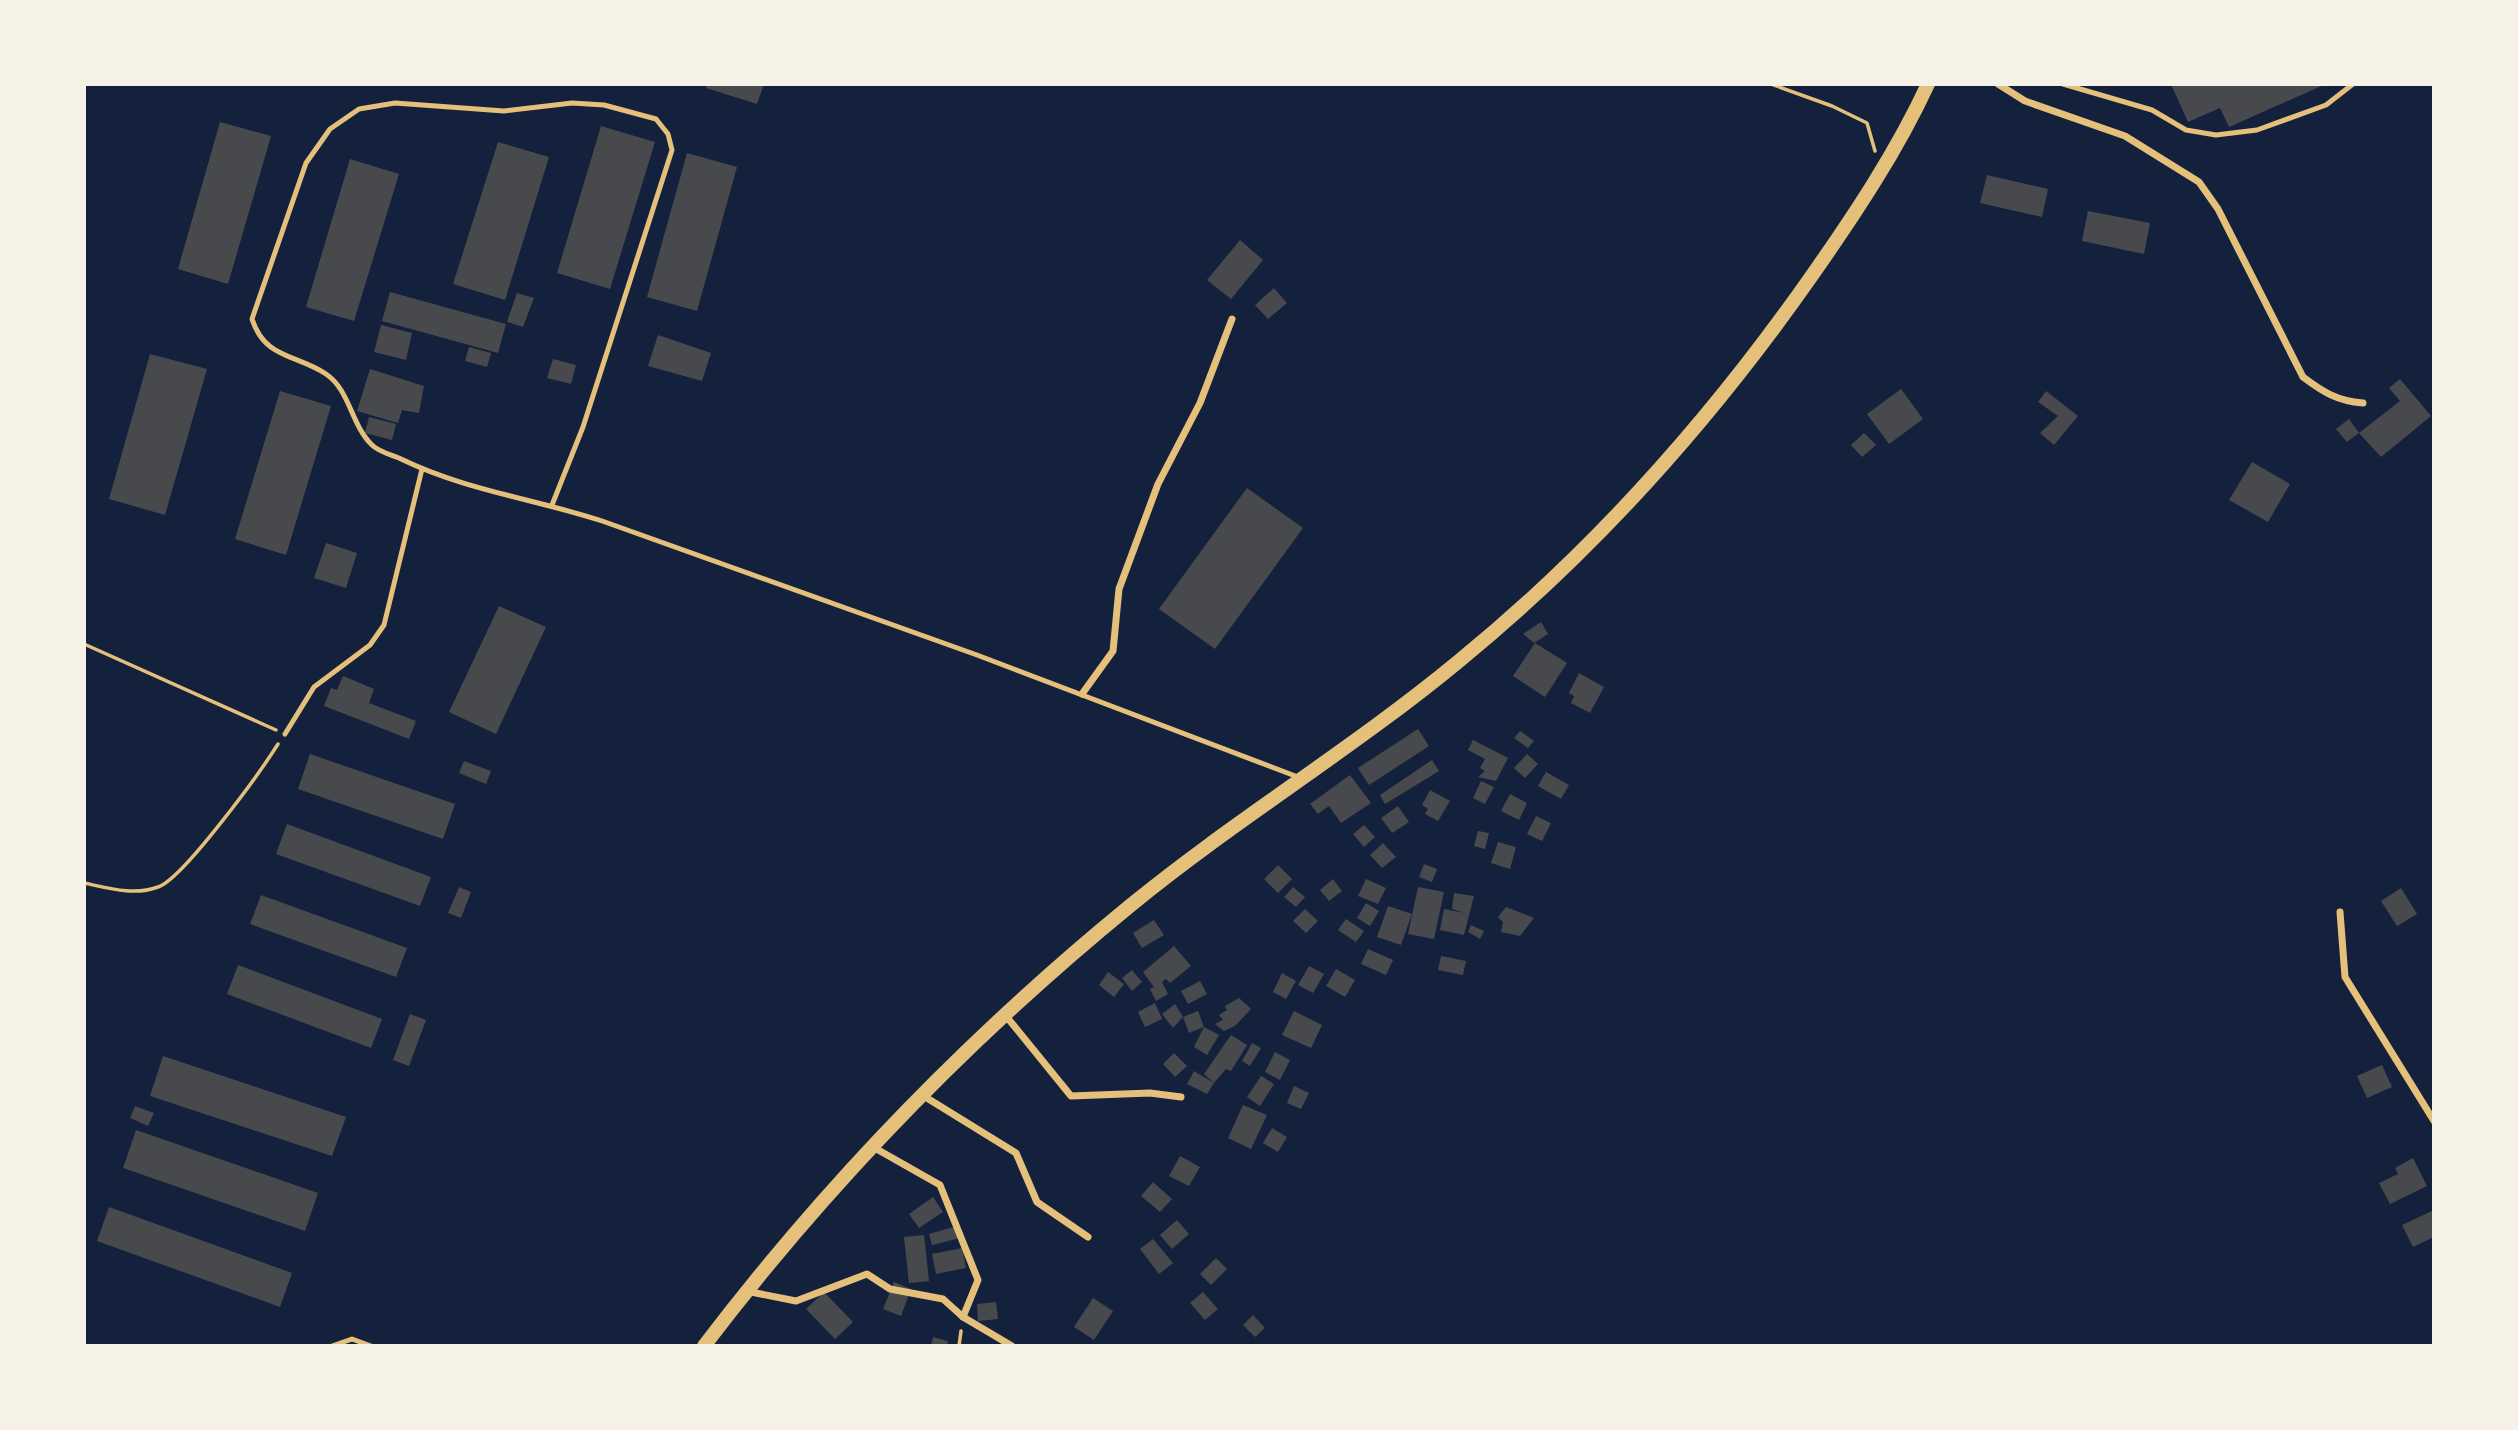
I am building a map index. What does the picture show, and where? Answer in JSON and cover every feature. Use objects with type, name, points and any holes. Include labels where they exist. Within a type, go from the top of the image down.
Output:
[{"type":"main road","points":[[704,1346],[824,1198],[922,1095],[1006,1016],[1167,876],[1305,779],[1461,660],[1571,560],[1677,451],[1767,340],[1846,226],[1928,84]]},
{"type":"street","points":[[1998,84],[2025,101],[2125,136],[2199,182],[2218,208],[2303,377],[2325,394],[2345,402],[2363,403]]},
{"type":"street","points":[[1082,694],[1113,651],[1119,589],[1158,484],[1200,404],[1232,319]]},
{"type":"street","points":[[2340,912],[2346,977],[2434,1121]]},
{"type":"street","points":[[1006,1016],[1071,1097],[1150,1093],[1181,1097]]},
{"type":"street","points":[[922,1095],[1016,1153],[1037,1202],[1088,1237]]},
{"type":"street","points":[[872,1147],[940,1185],[978,1280],[963,1317]]},
{"type":"street","points":[[746,1291],[796,1301],[867,1274],[890,1289],[943,1299],[963,1317],[1012,1346]]},
{"type":"lane","points":[[2063,84],[2100,92],[2152,110],[2186,130],[2216,135],[2258,130],[2326,104],[2353,84]]},
{"type":"lane","points":[[2100,92],[2103,84]]},
{"type":"lane","points":[[552,505],[583,427],[672,150],[668,134],[656,119],[604,104],[572,103],[504,111],[395,103],[359,109],[330,130],[306,163],[252,319],[257,333],[267,347],[327,374],[342,391],[357,425],[373,446],[457,484],[552,505],[1082,694],[1305,779]]},
{"type":"lane","points":[[285,734],[314,687],[370,645],[384,625],[422,469]]},
{"type":"lane","points":[[332,1346],[352,1339],[371,1346]]},
{"type":"path","points":[[1771,84],[1832,106],[1867,124],[1880,170]]},
{"type":"path","points":[[84,644],[285,734],[187,866],[160,887],[126,892],[84,883]]},
{"type":"building","points":[[707,84],[764,84],[757,104],[706,88]]},
{"type":"building","points":[[2171,84],[2326,84],[2229,127],[2220,108],[2188,122]]},
{"type":"building","points":[[220,122],[271,136],[228,284],[178,269]]},
{"type":"building","points":[[601,126],[655,142],[610,289],[557,273]]},
{"type":"building","points":[[498,142],[549,157],[505,300],[453,284]]},
{"type":"building","points":[[687,153],[737,167],[697,311],[647,297]]},
{"type":"building","points":[[350,159],[399,174],[354,321],[306,307]]},
{"type":"building","points":[[1987,175],[2048,189],[2042,217],[1980,203]]},
{"type":"building","points":[[2088,211],[2150,223],[2144,254],[2082,241]]},
{"type":"building","points":[[1240,240],[1263,260],[1231,299],[1207,280]]},
{"type":"building","points":[[1274,288],[1287,303],[1268,319],[1255,305]]},
{"type":"building","points":[[390,292],[506,324],[498,353],[382,321]]},
{"type":"building","points":[[517,293],[534,298],[523,327],[507,322]]},
{"type":"building","points":[[381,325],[412,333],[406,360],[374,352]]},
{"type":"building","points":[[658,335],[711,353],[702,381],[648,366]]},
{"type":"building","points":[[469,347],[491,353],[487,367],[465,361]]},
{"type":"building","points":[[150,354],[207,369],[165,515],[109,499]]},
{"type":"building","points":[[553,359],[576,365],[571,384],[547,378]]},
{"type":"building","points":[[370,369],[424,386],[419,413],[402,410],[398,423],[357,411]]},
{"type":"building","points":[[2400,379],[2431,416],[2381,457],[2359,433],[2400,401],[2389,388]]},
{"type":"building","points":[[1901,389],[1923,419],[1889,444],[1867,414]]},
{"type":"building","points":[[280,391],[331,406],[286,555],[235,539]]},
{"type":"building","points":[[2046,391],[2078,416],[2054,445],[2040,433],[2058,416],[2038,402]]},
{"type":"building","points":[[369,417],[396,424],[392,440],[365,433]]},
{"type":"building","points":[[2349,419],[2359,433],[2347,442],[2336,429]]},
{"type":"building","points":[[1864,433],[1876,445],[1862,457],[1851,445]]},
{"type":"building","points":[[2252,462],[2290,484],[2268,522],[2229,500]]},
{"type":"building","points":[[1247,488],[1303,528],[1215,649],[1159,609]]},
{"type":"building","points":[[326,543],[357,553],[346,588],[314,578]]},
{"type":"building","points":[[499,606],[546,627],[496,734],[449,712]]},
{"type":"building","points":[[1541,622],[1548,634],[1534,643],[1523,634]]},
{"type":"building","points":[[1535,643],[1567,663],[1545,697],[1513,676]]},
{"type":"building","points":[[1579,673],[1604,687],[1590,713],[1571,703],[1574,696],[1569,693]]},
{"type":"building","points":[[343,676],[374,689],[369,703],[416,721],[409,739],[324,706],[331,688],[337,690]]},
{"type":"building","points":[[1418,729],[1429,746],[1369,785],[1358,768]]},
{"type":"building","points":[[1520,731],[1534,741],[1528,748],[1514,738]]},
{"type":"building","points":[[1473,740],[1508,758],[1496,781],[1478,777],[1485,771],[1480,768],[1485,759],[1468,750]]},
{"type":"building","points":[[310,754],[455,804],[443,839],[298,789]]},
{"type":"building","points":[[1527,754],[1538,764],[1525,778],[1514,768]]},
{"type":"building","points":[[1432,760],[1439,771],[1385,804],[1380,795]]},
{"type":"building","points":[[464,761],[491,771],[486,784],[459,773]]},
{"type":"building","points":[[1546,772],[1569,785],[1561,799],[1538,786]]},
{"type":"building","points":[[1350,775],[1371,803],[1341,823],[1329,806],[1318,814],[1310,804]]},
{"type":"building","points":[[1481,781],[1494,787],[1485,804],[1473,798]]},
{"type":"building","points":[[1430,790],[1450,801],[1438,821],[1425,814],[1428,809],[1422,805]]},
{"type":"building","points":[[1510,794],[1527,803],[1519,820],[1501,811]]},
{"type":"building","points":[[1398,806],[1409,822],[1392,833],[1381,818]]},
{"type":"building","points":[[1536,816],[1551,823],[1542,841],[1527,834]]},
{"type":"building","points":[[287,824],[431,877],[420,906],[276,854]]},
{"type":"building","points":[[1364,825],[1375,837],[1364,847],[1353,834]]},
{"type":"building","points":[[1478,831],[1489,833],[1485,849],[1474,846]]},
{"type":"building","points":[[1498,842],[1516,847],[1510,869],[1491,863]]},
{"type":"building","points":[[1383,843],[1396,857],[1382,868],[1370,855]]},
{"type":"building","points":[[1424,864],[1437,869],[1432,882],[1419,877]]},
{"type":"building","points":[[1278,865],[1292,879],[1278,893],[1264,879]]},
{"type":"building","points":[[1333,879],[1342,891],[1329,901],[1320,890]]},
{"type":"building","points":[[1366,879],[1386,888],[1378,904],[1358,896]]},
{"type":"building","points":[[459,887],[471,892],[461,918],[448,913]]},
{"type":"building","points":[[1293,887],[1305,897],[1296,907],[1284,897]]},
{"type":"building","points":[[1418,887],[1444,892],[1434,939],[1408,934]]},
{"type":"building","points":[[2401,888],[2417,914],[2397,926],[2381,901]]},
{"type":"building","points":[[1454,893],[1474,896],[1464,935],[1440,930],[1444,909],[1465,913],[1452,909]]},
{"type":"building","points":[[261,895],[407,948],[396,977],[250,924]]},
{"type":"building","points":[[1366,903],[1379,911],[1370,926],[1357,918]]},
{"type":"building","points":[[1388,906],[1412,914],[1401,945],[1377,937]]},
{"type":"building","points":[[1506,907],[1534,918],[1520,936],[1501,932],[1503,922],[1498,917]]},
{"type":"building","points":[[1305,909],[1318,921],[1306,933],[1293,921]]},
{"type":"building","points":[[1346,919],[1364,931],[1356,942],[1338,930]]},
{"type":"building","points":[[1154,920],[1164,935],[1142,948],[1133,933]]},
{"type":"building","points":[[1471,925],[1484,931],[1480,939],[1468,932]]},
{"type":"building","points":[[1174,946],[1191,966],[1170,983],[1166,979],[1162,982],[1168,994],[1156,1001],[1150,989],[1154,987],[1143,972]]},
{"type":"building","points":[[1368,949],[1393,960],[1386,975],[1361,964]]},
{"type":"building","points":[[1441,956],[1466,961],[1463,975],[1438,970]]},
{"type":"building","points":[[238,965],[382,1019],[371,1048],[227,994]]},
{"type":"building","points":[[1309,966],[1324,974],[1313,993],[1298,985]]},
{"type":"building","points":[[1336,969],[1355,980],[1345,997],[1326,986]]},
{"type":"building","points":[[1132,970],[1142,982],[1132,991],[1122,978]]},
{"type":"building","points":[[1108,972],[1124,984],[1114,997],[1099,985]]},
{"type":"building","points":[[1282,973],[1296,981],[1286,999],[1273,992]]},
{"type":"building","points":[[1200,981],[1207,994],[1188,1004],[1181,991]]},
{"type":"building","points":[[1239,998],[1251,1009],[1235,1026],[1224,1031],[1215,1024],[1223,1020],[1219,1015],[1227,1010],[1225,1006]]},
{"type":"building","points":[[1155,1003],[1162,1019],[1145,1027],[1138,1012]]},
{"type":"building","points":[[1175,1004],[1183,1017],[1173,1028],[1162,1014]]},
{"type":"building","points":[[1198,1011],[1204,1027],[1189,1033],[1183,1017]]},
{"type":"building","points":[[1294,1011],[1322,1025],[1311,1048],[1282,1035]]},
{"type":"building","points":[[410,1014],[426,1020],[409,1066],[393,1060]]},
{"type":"building","points":[[1204,1027],[1219,1035],[1207,1055],[1194,1047]]},
{"type":"building","points":[[1231,1035],[1247,1045],[1231,1071],[1226,1069],[1214,1083],[1204,1074]]},
{"type":"building","points":[[1252,1043],[1261,1048],[1250,1066],[1242,1061]]},
{"type":"building","points":[[1275,1052],[1290,1060],[1280,1080],[1265,1072]]},
{"type":"building","points":[[1174,1053],[1187,1066],[1175,1077],[1163,1064]]},
{"type":"building","points":[[163,1056],[346,1117],[332,1156],[150,1096]]},
{"type":"building","points":[[2382,1065],[2392,1087],[2367,1098],[2357,1076]]},
{"type":"building","points":[[1194,1071],[1214,1083],[1207,1094],[1187,1084]]},
{"type":"building","points":[[1261,1076],[1274,1084],[1260,1106],[1247,1097]]},
{"type":"building","points":[[1294,1086],[1309,1093],[1301,1109],[1287,1103]]},
{"type":"building","points":[[1243,1105],[1267,1115],[1251,1149],[1228,1138]]},
{"type":"building","points":[[135,1106],[154,1113],[148,1126],[130,1118]]},
{"type":"building","points":[[1272,1128],[1287,1137],[1278,1152],[1263,1143]]},
{"type":"building","points":[[136,1130],[318,1193],[305,1231],[123,1168]]},
{"type":"building","points":[[1180,1156],[1200,1167],[1189,1186],[1169,1176]]},
{"type":"building","points":[[2413,1158],[2427,1186],[2390,1204],[2379,1183],[2398,1174],[2395,1168]]},
{"type":"building","points":[[1153,1182],[1172,1199],[1160,1212],[1141,1196]]},
{"type":"building","points":[[933,1197],[943,1212],[919,1228],[909,1214]]},
{"type":"building","points":[[109,1207],[292,1273],[280,1307],[97,1241]]},
{"type":"building","points":[[2434,1210],[2434,1237],[2413,1247],[2402,1225]]},
{"type":"building","points":[[1177,1220],[1189,1234],[1172,1249],[1160,1235]]},
{"type":"building","points":[[957,1226],[960,1238],[932,1245],[929,1234]]},
{"type":"building","points":[[924,1235],[929,1281],[909,1283],[904,1237]]},
{"type":"building","points":[[1153,1239],[1173,1263],[1159,1274],[1140,1249]]},
{"type":"building","points":[[962,1248],[966,1268],[936,1274],[932,1254]]},
{"type":"building","points":[[1216,1258],[1227,1269],[1211,1285],[1200,1274]]},
{"type":"building","points":[[894,1282],[911,1289],[901,1316],[883,1309]]},
{"type":"building","points":[[824,1292],[853,1322],[835,1339],[806,1309]]},
{"type":"building","points":[[1203,1292],[1218,1309],[1205,1320],[1190,1303]]},
{"type":"building","points":[[1093,1298],[1113,1311],[1094,1340],[1074,1327]]},
{"type":"building","points":[[996,1302],[998,1319],[978,1321],[977,1304]]},
{"type":"building","points":[[1253,1315],[1265,1328],[1255,1337],[1243,1325]]},
{"type":"building","points":[[933,1337],[948,1341],[947,1346],[931,1346]]}]
